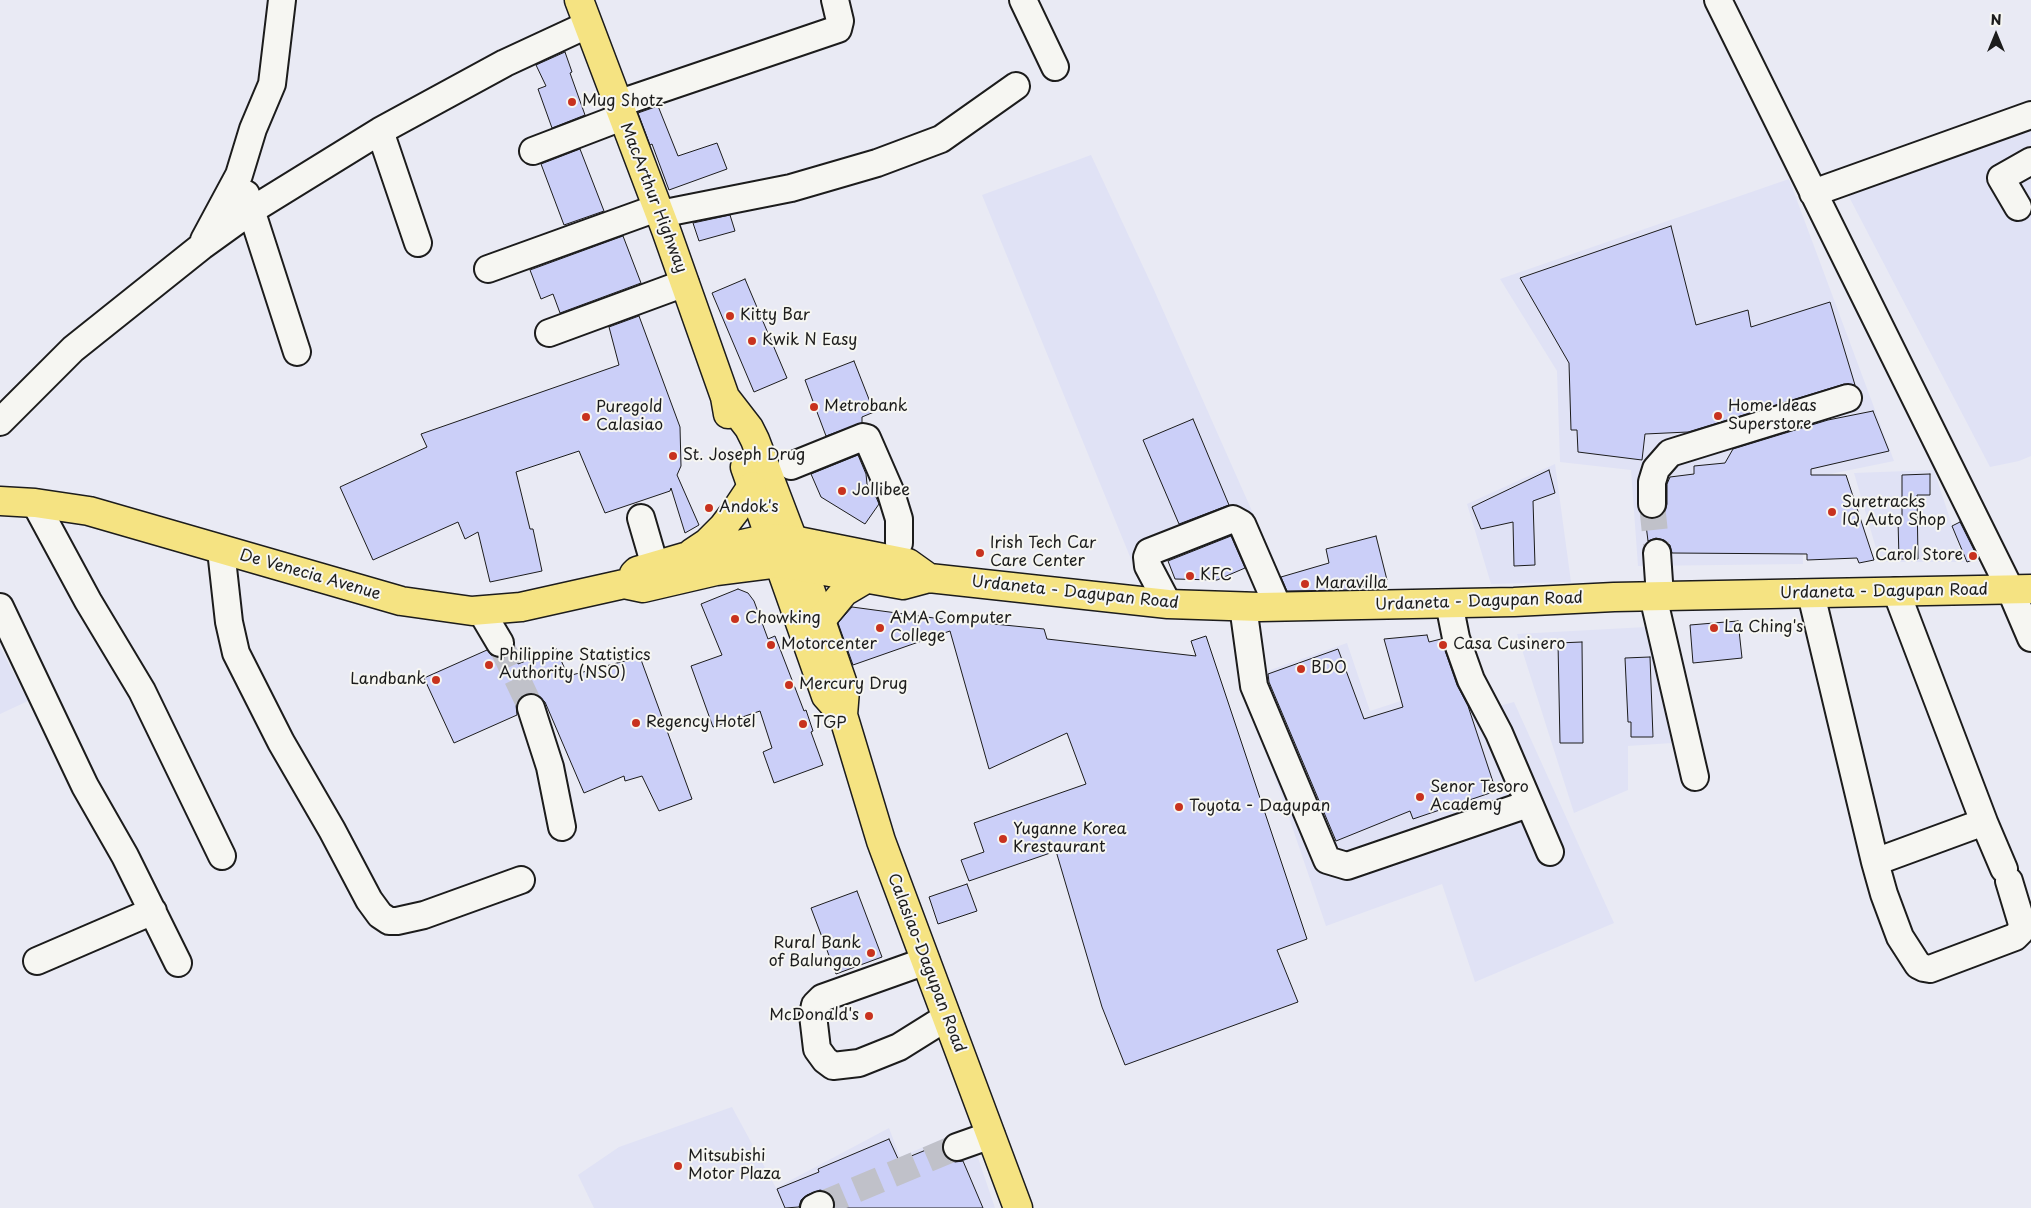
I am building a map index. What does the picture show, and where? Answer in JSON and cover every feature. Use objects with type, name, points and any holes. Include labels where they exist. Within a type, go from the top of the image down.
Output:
[{"type":"main road","name":"MacArthur Highway","points":[[583,12],[685,283],[725,397],[734,435],[752,486],[785,552]]},
{"type":"main road","name":"MacArthur Highway","points":[[725,397],[749,428],[755,440],[785,552]]},
{"type":"main road","points":[[685,557],[707,543],[723,527],[752,486]]},
{"type":"main road","name":"De Venecia Avenue","points":[[0,501],[35,502],[89,511],[401,601],[481,611],[522,607],[624,584],[643,588],[785,552]]},
{"type":"main road","name":"Urdaneta - Dagupan Road","points":[[785,552],[866,579],[903,585],[929,578],[1168,604],[1278,607],[1449,604],[1656,596],[2020,589]]},
{"type":"main road","name":"Urdaneta - Dagupan Road","points":[[785,552],[908,563],[929,578]]},
{"type":"main road","name":"De Venecia Avenue","points":[[624,584],[637,571],[685,557],[785,552]]},
{"type":"main road","name":"Calasiao-Dagupan Road","points":[[785,552],[821,620],[845,690],[843,715],[880,841],[1018,1208]]},
{"type":"main road","name":"Calasiao-Dagupan Road","points":[[785,552],[826,696],[843,715]]},
{"type":"main road","points":[[821,620],[844,592],[866,579]]},
{"type":"street","points":[[202,246],[239,175],[253,129],[272,84],[282,0]]},
{"type":"street","points":[[533,151],[620,110],[838,29],[840,21],[835,0]]},
{"type":"street","points":[[1024,0],[1056,67]]},
{"type":"street","points":[[1718,0],[1813,193],[2020,589],[2031,638]]},
{"type":"street","points":[[0,422],[73,349],[202,246],[252,210],[380,131],[505,63],[583,12]]},
{"type":"street","points":[[488,269],[659,211],[791,188],[877,163],[941,139],[1016,86]]},
{"type":"street","points":[[1813,193],[2031,115]]},
{"type":"street","points":[[380,131],[418,243]]},
{"type":"street","points":[[2018,207],[2001,178],[2031,161]]},
{"type":"street","points":[[239,175],[297,352]]},
{"type":"street","points":[[548,332],[685,283]]},
{"type":"street","points":[[1652,504],[1652,482],[1656,469],[1670,453],[1848,398]]},
{"type":"street","points":[[791,466],[863,437],[867,438],[891,493],[899,520],[899,542]]},
{"type":"street","points":[[35,502],[88,601],[142,691],[222,856]]},
{"type":"street","points":[[641,518],[655,566]]},
{"type":"street","points":[[1168,604],[1148,566],[1146,557],[1149,552],[1233,520],[1242,524],[1278,607]]},
{"type":"street","points":[[221,550],[229,622],[236,653],[281,742],[332,830],[369,900],[380,915],[389,920],[424,915],[521,880]]},
{"type":"street","points":[[1657,553],[1656,596],[1695,777]]},
{"type":"street","points":[[1811,594],[1884,894],[1900,937],[1918,965],[1930,969],[2015,937],[2020,932],[2022,924],[2007,875],[1984,822],[1896,591]]},
{"type":"street","points":[[1449,604],[1456,638],[1471,680],[1499,733],[1550,852]]},
{"type":"street","points":[[1243,606],[1254,686],[1327,860],[1346,866],[1528,804]]},
{"type":"street","points":[[0,608],[85,786],[125,856],[178,963]]},
{"type":"street","points":[[481,611],[500,643]]},
{"type":"street","points":[[531,708],[550,767],[562,827]]},
{"type":"street","points":[[1875,862],[1984,822]]},
{"type":"street","points":[[37,961],[153,911]]},
{"type":"street","points":[[926,961],[822,998],[815,1005],[813,1015],[817,1049],[825,1060],[834,1066],[858,1063],[899,1047],[947,1017]]},
{"type":"street","points":[[957,1147],[991,1135]]},
{"type":"shaded area","points":[[2031,128],[2031,456],[2019,461],[1990,467],[1847,193]]},
{"type":"shaded area","points":[[1091,155],[1154,290],[1279,572],[1260,581],[1235,531],[1161,559],[1174,585],[1142,586],[982,195]]},
{"type":"shaded area","name":"Home Ideas Superstore","points":[[1789,179],[1894,461],[1801,480],[1803,564],[1638,566],[1631,470],[1560,462],[1557,371],[1500,279]]},
{"type":"shaded area","points":[[1555,464],[1571,582],[1491,584],[1467,504]]},
{"type":"shaded area","points":[[1934,470],[1964,562],[1880,562],[1854,473]]},
{"type":"shaded area","points":[[1646,627],[1672,743],[1628,746],[1628,790],[1574,813],[1517,634]]},
{"type":"shaded area","name":"Senor Tesoro Academy","points":[[1347,643],[1370,711],[1459,682],[1495,707],[1514,702],[1614,923],[1475,982],[1442,884],[1326,926],[1242,680]]},
{"type":"shaded area","points":[[0,647],[28,701],[0,714]]},
{"type":"shaded area","name":"Mitsubishi Motor Plaza","points":[[732,1107],[776,1188],[889,1128],[900,1157],[968,1128],[995,1208],[594,1208],[578,1175],[619,1147]]},
{"type":"building","points":[[565,52],[572,72],[570,73],[585,115],[552,128],[538,89],[546,86],[536,65]]},
{"type":"building","points":[[658,106],[678,156],[717,143],[727,169],[669,190],[638,113]]},
{"type":"building","points":[[580,149],[604,211],[564,225],[541,164]]},
{"type":"building","points":[[730,215],[735,231],[699,241],[693,223]]},
{"type":"building","points":[[1671,226],[1696,325],[1748,310],[1751,327],[1830,302],[1855,385],[1844,384],[1688,432],[1645,434],[1642,460],[1578,452],[1577,430],[1571,430],[1569,363],[1520,278]]},
{"type":"building","points":[[623,236],[641,283],[560,313],[553,294],[541,299],[530,270]]},
{"type":"building","name":"Kwik N Easy","points":[[745,279],[787,378],[754,392],[712,293]]},
{"type":"building","points":[[639,316],[680,427],[681,466],[677,475],[699,525],[685,533],[671,488],[670,491],[605,513],[579,451],[516,472],[530,529],[533,529],[542,571],[490,582],[478,532],[465,539],[458,522],[373,560],[340,487],[427,447],[421,434],[619,365],[609,327]]},
{"type":"building","points":[[854,361],[874,412],[862,417],[862,423],[826,436],[805,380]]},
{"type":"building","points":[[1873,411],[1889,451],[1811,469],[1811,475],[1846,475],[1874,560],[1859,563],[1857,558],[1807,560],[1807,554],[1672,553],[1670,545],[1664,540],[1656,538],[1648,541],[1645,517],[1652,519],[1659,517],[1665,512],[1667,484],[1670,477],[1694,474],[1694,466],[1725,463],[1733,449],[1828,420]]},
{"type":"building","points":[[1193,419],[1229,505],[1179,524],[1143,440]]},
{"type":"building","points":[[858,455],[866,474],[867,484],[873,490],[879,504],[865,524],[821,497],[811,474]]},
{"type":"building","points":[[1549,470],[1555,493],[1533,501],[1535,565],[1514,566],[1513,522],[1481,529],[1472,507]]},
{"type":"building","points":[[1930,474],[1930,495],[1917,495],[1918,559],[1899,559],[1898,520],[1902,520],[1902,475]]},
{"type":"building","points":[[1960,522],[1978,558],[1967,562],[1952,526]]},
{"type":"building","points":[[1231,536],[1245,568],[1217,580],[1175,579],[1168,561]]},
{"type":"building","points":[[1376,536],[1387,580],[1350,590],[1287,591],[1281,577],[1329,563],[1326,549]]},
{"type":"building","points":[[738,589],[748,593],[754,601],[768,639],[775,636],[804,711],[806,710],[813,731],[811,732],[823,765],[774,783],[763,752],[772,748],[760,711],[713,727],[691,666],[722,655],[701,604]]},
{"type":"building","name":"Toyota - Dagupan","points":[[852,607],[934,618],[1044,629],[1047,639],[1196,656],[1191,641],[1206,636],[1307,939],[1277,950],[1298,1002],[1125,1065],[1102,1007],[1056,851],[969,881],[961,860],[984,852],[974,823],[1086,784],[1067,733],[989,769],[950,631],[853,665],[838,623]]},
{"type":"building","points":[[1738,621],[1742,658],[1693,663],[1690,625]]},
{"type":"building","points":[[1427,635],[1429,642],[1441,639],[1457,685],[1468,706],[1496,791],[1413,819],[1410,811],[1336,841],[1269,682],[1268,674],[1338,649],[1364,719],[1403,707],[1384,639]]},
{"type":"building","points":[[1582,642],[1583,743],[1560,743],[1558,643]]},
{"type":"building","points":[[556,649],[568,676],[640,657],[692,799],[659,811],[642,776],[625,781],[624,776],[584,793],[545,702],[535,694],[527,694],[520,698],[516,705],[517,715],[454,743],[424,678],[487,650],[492,656],[500,658],[507,656],[512,651],[518,664]]},
{"type":"building","points":[[1650,657],[1653,737],[1631,737],[1631,722],[1628,722],[1625,658]]},
{"type":"building","points":[[967,884],[977,911],[938,924],[929,897]]},
{"type":"building","points":[[857,891],[882,957],[836,974],[811,908]]},
{"type":"building","points":[[889,1139],[899,1161],[943,1143],[943,1152],[947,1158],[955,1162],[963,1161],[983,1208],[834,1208],[833,1198],[828,1192],[820,1190],[807,1195],[801,1200],[799,1207],[785,1208],[777,1189],[819,1172],[818,1169]]},
{"type":"tunnel","points":[[1652,504],[1657,553]]},
{"type":"tunnel","points":[[500,643],[531,708]]},
{"type":"tunnel","points":[[820,1205],[957,1147]]},
{"type":"place","name":"Mug Shotz","points":[[572,102]]},
{"type":"place","name":"Kitty Bar","points":[[730,316]]},
{"type":"place","name":"Kwik N Easy","points":[[752,341]]},
{"type":"place","name":"Metrobank","points":[[814,407]]},
{"type":"place","name":"Home Ideas Superstore","points":[[1718,416]]},
{"type":"place","name":"Puregold Calasiao","points":[[586,417]]},
{"type":"place","name":"St. Joseph Drug","points":[[673,456]]},
{"type":"place","name":"Jollibee","points":[[842,491]]},
{"type":"place","name":"Andok's","points":[[709,508]]},
{"type":"place","name":"Suretracks IQ Auto Shop","points":[[1832,512]]},
{"type":"place","name":"Irish Tech Car Care Center","points":[[980,553]]},
{"type":"place","name":"Carol Store","points":[[1973,556]]},
{"type":"place","name":"KFC","points":[[1190,576]]},
{"type":"place","name":"Maravilla","points":[[1305,584]]},
{"type":"place","name":"Chowking","points":[[735,619]]},
{"type":"place","name":"AMA Computer College","points":[[880,628]]},
{"type":"place","name":"La Ching's","points":[[1714,628]]},
{"type":"place","name":"Motorcenter","points":[[771,645]]},
{"type":"place","name":"Casa Cusinero","points":[[1443,645]]},
{"type":"place","name":"Philippine Statistics Authority (NSO)","points":[[489,665]]},
{"type":"place","name":"BDO","points":[[1301,669]]},
{"type":"place","name":"Landbank","points":[[436,680]]},
{"type":"place","name":"Mercury Drug","points":[[789,685]]},
{"type":"place","name":"Regency Hotel","points":[[636,723]]},
{"type":"place","name":"TGP","points":[[803,724]]},
{"type":"place","name":"Senor Tesoro Academy","points":[[1420,797]]},
{"type":"place","name":"Toyota - Dagupan","points":[[1179,807]]},
{"type":"place","name":"Yuganne Korea Krestaurant","points":[[1003,839]]},
{"type":"place","name":"Rural Bank of Balungao","points":[[871,953]]},
{"type":"place","name":"McDonald's","points":[[869,1016]]},
{"type":"place","name":"Mitsubishi Motor Plaza","points":[[678,1166]]}]
